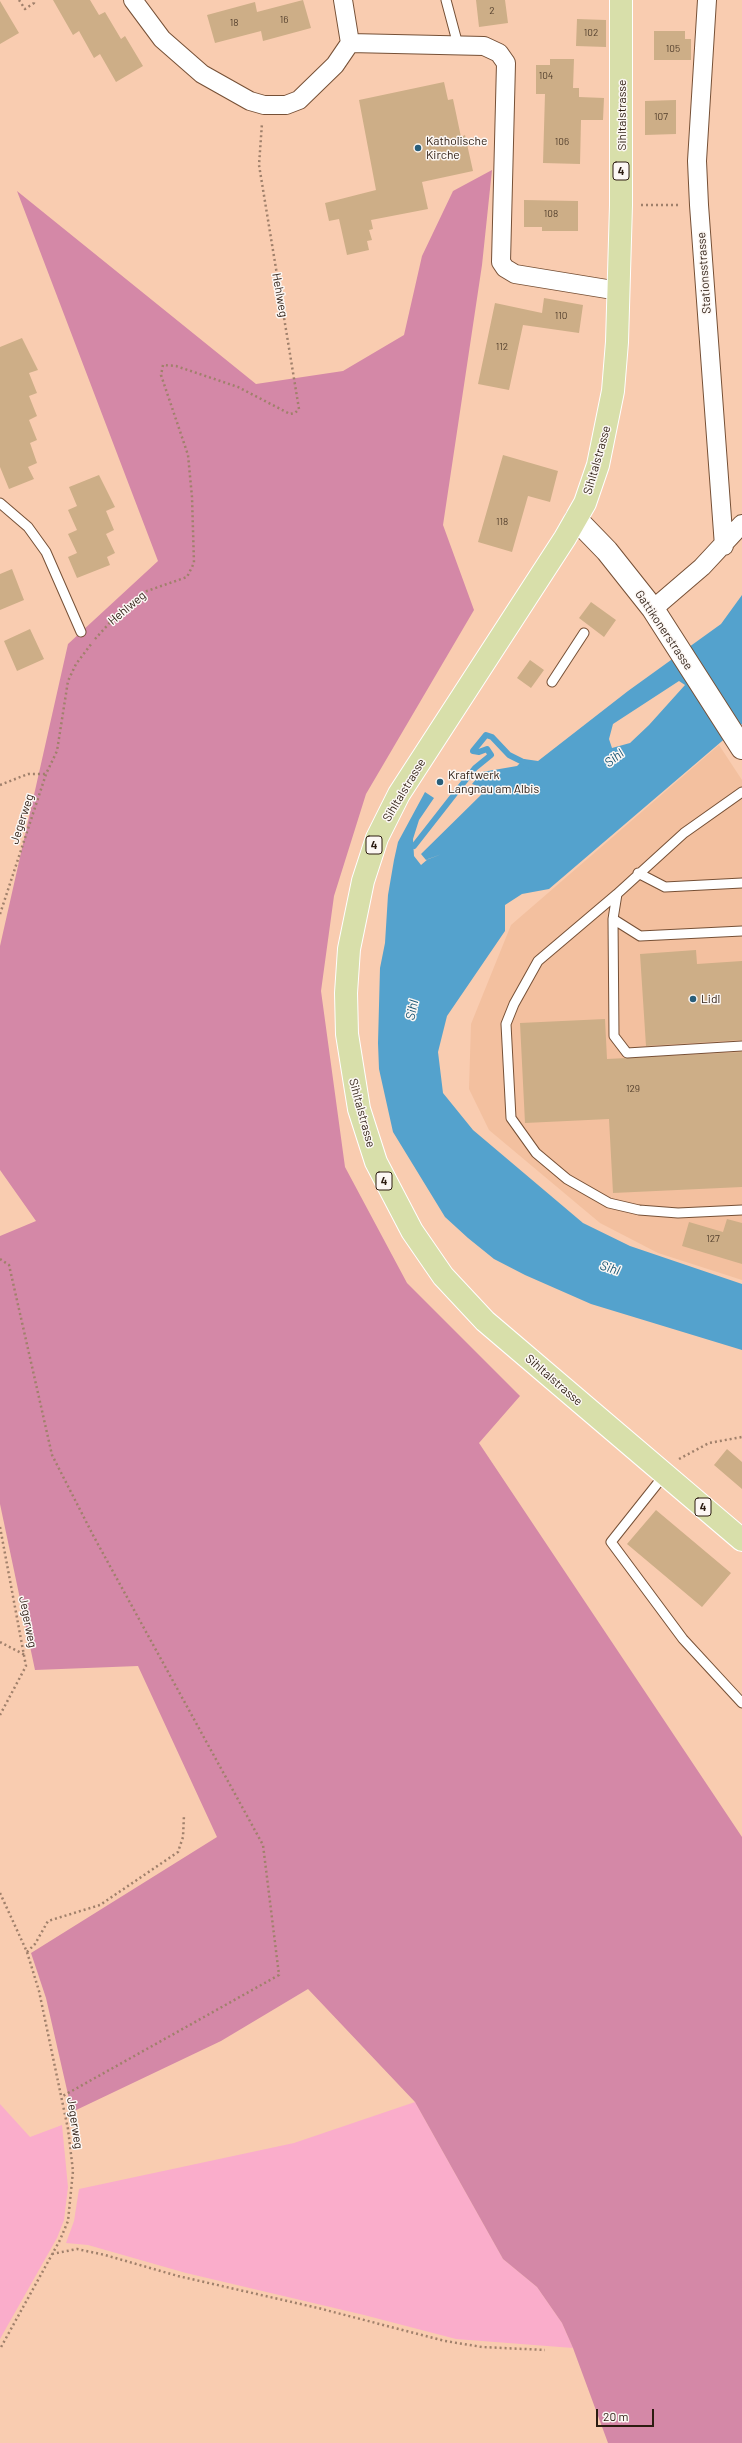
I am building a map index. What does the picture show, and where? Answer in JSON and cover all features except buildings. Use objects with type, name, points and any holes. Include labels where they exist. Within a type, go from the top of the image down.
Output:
[{"type":"main road","name":"Sihltalstrasse","points":[[622,0],[622,205],[619,291],[615,368],[609,418],[598,465],[588,495],[576,519],[399,794],[377,838],[359,895],[349,949],[346,993],[346,1034],[359,1109],[376,1162],[398,1208],[427,1254],[452,1286],[485,1321],[671,1467],[742,1540]]},
{"type":"main road","name":"Gattikonerstrasse","points":[[576,519],[607,551],[653,609],[742,748]]},
{"type":"street","points":[[133,0],[162,39],[202,74],[250,101],[264,105],[286,105],[299,100],[335,65],[350,43],[343,0]]},
{"type":"street","name":"Stationsstrasse","points":[[707,0],[697,161],[724,546]]},
{"type":"street","points":[[350,43],[484,46],[500,53],[506,63],[501,262],[505,268],[515,274],[619,291]]},
{"type":"street","points":[[653,609],[724,546],[742,524]]},
{"type":"lane","points":[[446,0],[458,45]]},
{"type":"lane","points":[[0,503],[28,527],[46,552],[81,632]]},
{"type":"lane","points":[[552,682],[584,633]]},
{"type":"lane","points":[[742,792],[684,833],[638,873],[617,894],[538,961],[514,1004],[506,1024],[511,1118],[536,1153],[566,1179],[609,1202],[639,1210],[678,1213],[742,1210]]},
{"type":"lane","points":[[638,873],[665,887],[742,883]]},
{"type":"lane","points":[[617,894],[613,919],[614,1036],[627,1053],[742,1046]]},
{"type":"lane","points":[[613,919],[640,936],[742,931]]},
{"type":"lane","points":[[671,1467],[611,1542],[683,1639],[742,1703]]},
{"type":"path","points":[[19,0],[24,9],[34,3],[33,0]]},
{"type":"path","name":"Hehlweg","points":[[46,774],[57,751],[68,681],[76,664],[100,632],[124,607],[147,591],[187,577],[194,563],[192,497],[188,455],[161,375],[163,365],[176,366],[238,387],[290,414],[295,413],[300,409],[259,165],[264,105]]},
{"type":"path","points":[[622,205],[699,205]]},
{"type":"path","points":[[0,785],[28,774],[46,774]]},
{"type":"path","name":"Jegerweg","points":[[0,914],[46,774]]},
{"type":"path","points":[[0,1259],[9,1265],[52,1455],[94,1538],[262,1845],[279,1975],[61,2097]]},
{"type":"path","points":[[671,1467],[709,1442],[742,1437]]},
{"type":"path","name":"Jegerweg","points":[[0,1527],[26,1666],[0,1715]]},
{"type":"path","points":[[0,1642],[25,1655]]},
{"type":"path","points":[[27,1952],[36,1944],[48,1921],[100,1905],[178,1852],[183,1837],[184,1815]]},
{"type":"path","name":"Jegerweg","points":[[0,1893],[27,1952],[39,1991],[68,2129],[73,2171],[68,2221],[52,2254],[0,2349]]},
{"type":"path","points":[[52,2254],[77,2249],[104,2255],[178,2276],[318,2308],[445,2342],[482,2347],[545,2350]]},
{"type":"shaded area","points":[[492,170],[482,265],[443,525],[474,610],[366,794],[334,896],[321,991],[345,1167],[407,1283],[520,1396],[479,1443],[742,1837],[742,2443],[608,2443],[573,2348],[562,2323],[537,2287],[503,2259],[415,2102],[308,1989],[221,2041],[72,2112],[46,1998],[31,1953],[217,1837],[138,1666],[35,1670],[0,1504],[0,1236],[36,1221],[0,1170],[0,946],[68,644],[158,561],[17,191],[256,384],[343,371],[404,335],[422,256],[453,191]]},
{"type":"shaded area","points":[[719,745],[742,780],[742,1280],[658,1253],[600,1223],[489,1130],[469,1089],[471,1024],[511,925]]},
{"type":"shaded area","points":[[415,2102],[503,2259],[537,2287],[562,2323],[573,2348],[456,2339],[364,2315],[186,2273],[88,2245],[66,2243],[74,2221],[79,2189],[294,2143]]},
{"type":"shaded area","points":[[0,2104],[30,2137],[62,2125],[68,2187],[64,2220],[57,2238],[0,2339]]},
{"type":"water","name":"Sihl","points":[[742,595],[742,724],[549,889],[522,894],[505,905],[505,931],[447,1016],[438,1052],[443,1093],[473,1130],[583,1223],[630,1246],[742,1284],[742,1350],[591,1304],[525,1275],[494,1259],[445,1217],[393,1132],[379,1069],[378,1043],[380,968],[385,943],[388,895],[398,842],[425,792],[434,798],[419,820],[413,839],[414,856],[421,865],[426,860],[421,854],[484,792],[484,789],[472,784],[482,772],[517,766],[524,759],[538,761],[628,691],[721,624]],"holes":[[[679,681],[685,685],[649,725],[630,743],[612,748],[609,739],[613,724]]]},
{"type":"waterway","points":[[414,846],[475,768],[491,755],[487,749],[479,752],[473,751],[486,735],[492,737],[509,755],[529,765]]},
{"type":"place","name":"Katholische Kirche","points":[[418,148]]},
{"type":"place","name":"Kraftwerk Langnau am Albis","points":[[440,782]]},
{"type":"place","name":"Lidl","points":[[693,999]]}]
